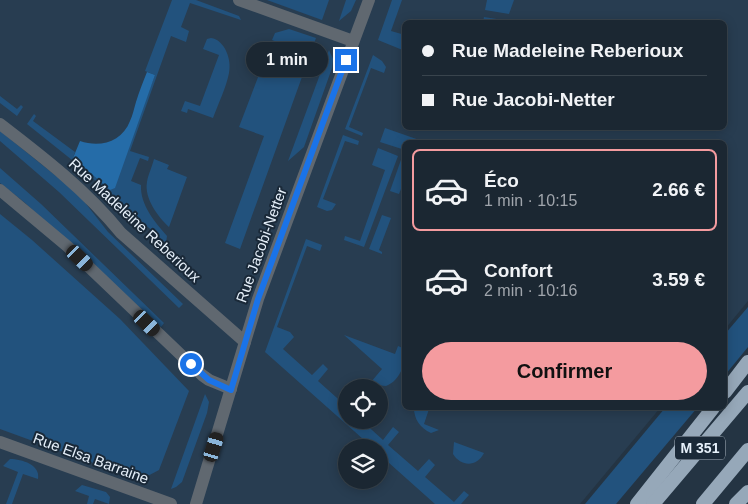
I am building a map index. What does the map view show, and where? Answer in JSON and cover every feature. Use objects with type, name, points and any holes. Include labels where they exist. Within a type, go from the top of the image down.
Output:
[{"type":"highway","points":[[727,389],[748,362]]},
{"type":"highway","name":"M 351","points":[[653,504],[748,392]]},
{"type":"highway","points":[[638,504],[711,410]]},
{"type":"highway","name":"M 351","points":[[703,504],[748,450]]},
{"type":"highway","points":[[736,504],[748,492]]},
{"type":"street","points":[[239,0],[353,41]]},
{"type":"street","name":"Rue Jacobi-Netter","points":[[196,504],[258,299],[368,0]]},
{"type":"street","name":"Rue Madeleine Reberioux","points":[[0,124],[42,156],[106,214],[121,233],[245,342]]},
{"type":"street","points":[[0,190],[67,246],[202,375],[231,390]]},
{"type":"street","name":"Rue Elsa Barraine","points":[[0,442],[171,504]]},
{"type":"shaded area","points":[[0,0],[748,0],[748,301],[727,327],[727,140],[402,140],[402,410],[658,410],[580,504],[0,504]]},
{"type":"shaded area","points":[[172,0],[196,0],[239,16],[241,20],[190,3],[181,27],[189,31],[186,42],[171,36],[130,151],[149,157],[148,161],[140,158],[131,181],[141,185],[141,192],[146,206],[153,219],[167,236],[166,243],[72,160],[27,124],[34,114],[36,116],[33,121],[75,152],[73,158],[110,190],[155,75],[145,71]]},
{"type":"shaded area","points":[[267,0],[329,0],[322,20]]},
{"type":"shaded area","points":[[346,0],[356,0],[351,11],[339,21]]},
{"type":"shaded area","points":[[392,0],[402,0],[391,31],[402,34],[402,50],[378,40]]},
{"type":"shaded area","points":[[487,0],[514,0],[509,14],[485,10]]},
{"type":"shaded area","points":[[484,17],[503,20],[483,20]]},
{"type":"shaded area","points":[[289,29],[316,38],[240,249],[225,243],[264,136],[239,127],[263,64],[282,70],[290,47],[272,40],[275,33]]},
{"type":"shaded area","points":[[211,38],[220,42],[224,47],[230,68],[213,118],[188,109],[187,113],[181,111],[185,101],[200,106],[219,55],[203,49],[207,39]]},
{"type":"shaded area","points":[[329,50],[333,59],[332,68],[304,147],[288,161]]},
{"type":"shaded area","points":[[373,55],[382,61],[386,67],[384,73],[371,68],[349,127],[363,133],[362,136],[345,129]]},
{"type":"shaded area","points":[[147,72],[155,75],[115,188],[110,190],[73,158],[80,141],[95,144],[110,142],[122,134],[131,119]]},
{"type":"shaded area","points":[[0,96],[17,109],[21,105],[23,107],[17,116],[0,103]]},
{"type":"shaded area","points":[[385,128],[419,140],[402,140],[402,149],[380,142]]},
{"type":"shaded area","points":[[0,131],[83,200],[108,232],[183,304],[179,308],[59,192],[0,141]]},
{"type":"shaded area","points":[[343,135],[359,141],[358,145],[345,141],[323,199],[336,204],[332,210],[327,211],[317,207]]},
{"type":"shaded area","points":[[378,148],[398,156],[364,247],[344,240],[345,236],[360,241],[385,170],[372,165]]},
{"type":"shaded area","points":[[402,157],[402,186],[399,194],[390,191]]},
{"type":"shaded area","points":[[154,159],[169,165],[167,169],[187,177],[169,227],[156,213],[148,194],[147,182]]},
{"type":"shaded area","points":[[0,168],[41,204],[164,323],[161,327],[24,202],[0,183]]},
{"type":"shaded area","points":[[0,214],[32,240],[120,319],[189,391],[159,470],[140,480],[0,429]]},
{"type":"shaded area","points":[[382,215],[391,218],[379,250],[382,254],[369,249]]},
{"type":"shaded area","points":[[306,239],[322,245],[320,251],[307,246],[277,327],[290,332],[294,337],[283,349],[312,375],[323,364],[328,369],[318,381],[338,399],[338,417],[265,352]]},
{"type":"shaded area","points":[[748,307],[748,347],[727,373],[727,332]]},
{"type":"shaded area","points":[[344,335],[395,354],[398,346],[402,348],[402,368],[399,376],[388,385],[388,379],[374,379],[382,369]]},
{"type":"shaded area","points":[[205,394],[209,402],[207,413],[182,482],[171,489]]},
{"type":"shaded area","points":[[414,410],[429,410],[424,424],[439,430],[431,433],[424,429],[416,419]]},
{"type":"shaded area","points":[[663,410],[695,410],[616,504],[585,504]]},
{"type":"shaded area","points":[[393,427],[399,432],[388,445],[388,439],[384,439]]},
{"type":"shaded area","points":[[352,429],[371,429],[382,439],[363,439]]},
{"type":"shaded area","points":[[454,442],[484,453],[481,458],[473,463],[464,463],[453,454]]},
{"type":"shaded area","points":[[388,445],[418,471],[429,459],[435,465],[425,477],[454,502],[464,491],[469,495],[461,504],[435,504],[388,462]]},
{"type":"shaded area","points":[[10,459],[30,464],[37,470],[38,479],[23,474],[12,504],[6,504],[18,472],[3,466]]},
{"type":"shaded area","points":[[82,485],[106,492],[110,497],[109,504],[95,499],[93,504],[87,504],[89,496],[75,491]]},
{"type":"route","points":[[191,364],[209,380],[231,390],[258,299],[346,60]]}]
